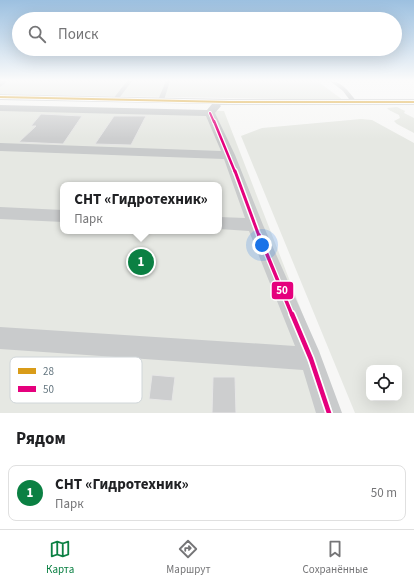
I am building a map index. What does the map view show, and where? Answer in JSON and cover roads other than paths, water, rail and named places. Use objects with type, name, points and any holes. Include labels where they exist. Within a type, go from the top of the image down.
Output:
[{"type":"street","points":[[163,100],[214,107]]},
{"type":"street","points":[[0,108],[214,107],[354,102],[414,102]]},
{"type":"street","points":[[214,107],[229,155],[255,225],[311,359],[329,413]]},
{"type":"street","points":[[0,148],[229,155]]},
{"type":"street","points":[[0,213],[60,216]]},
{"type":"street","points":[[222,224],[255,225]]},
{"type":"street","points":[[0,338],[311,359]]},
{"type":"place","name":"СНТ «Гидротехник»","points":[[141,262]]}]
